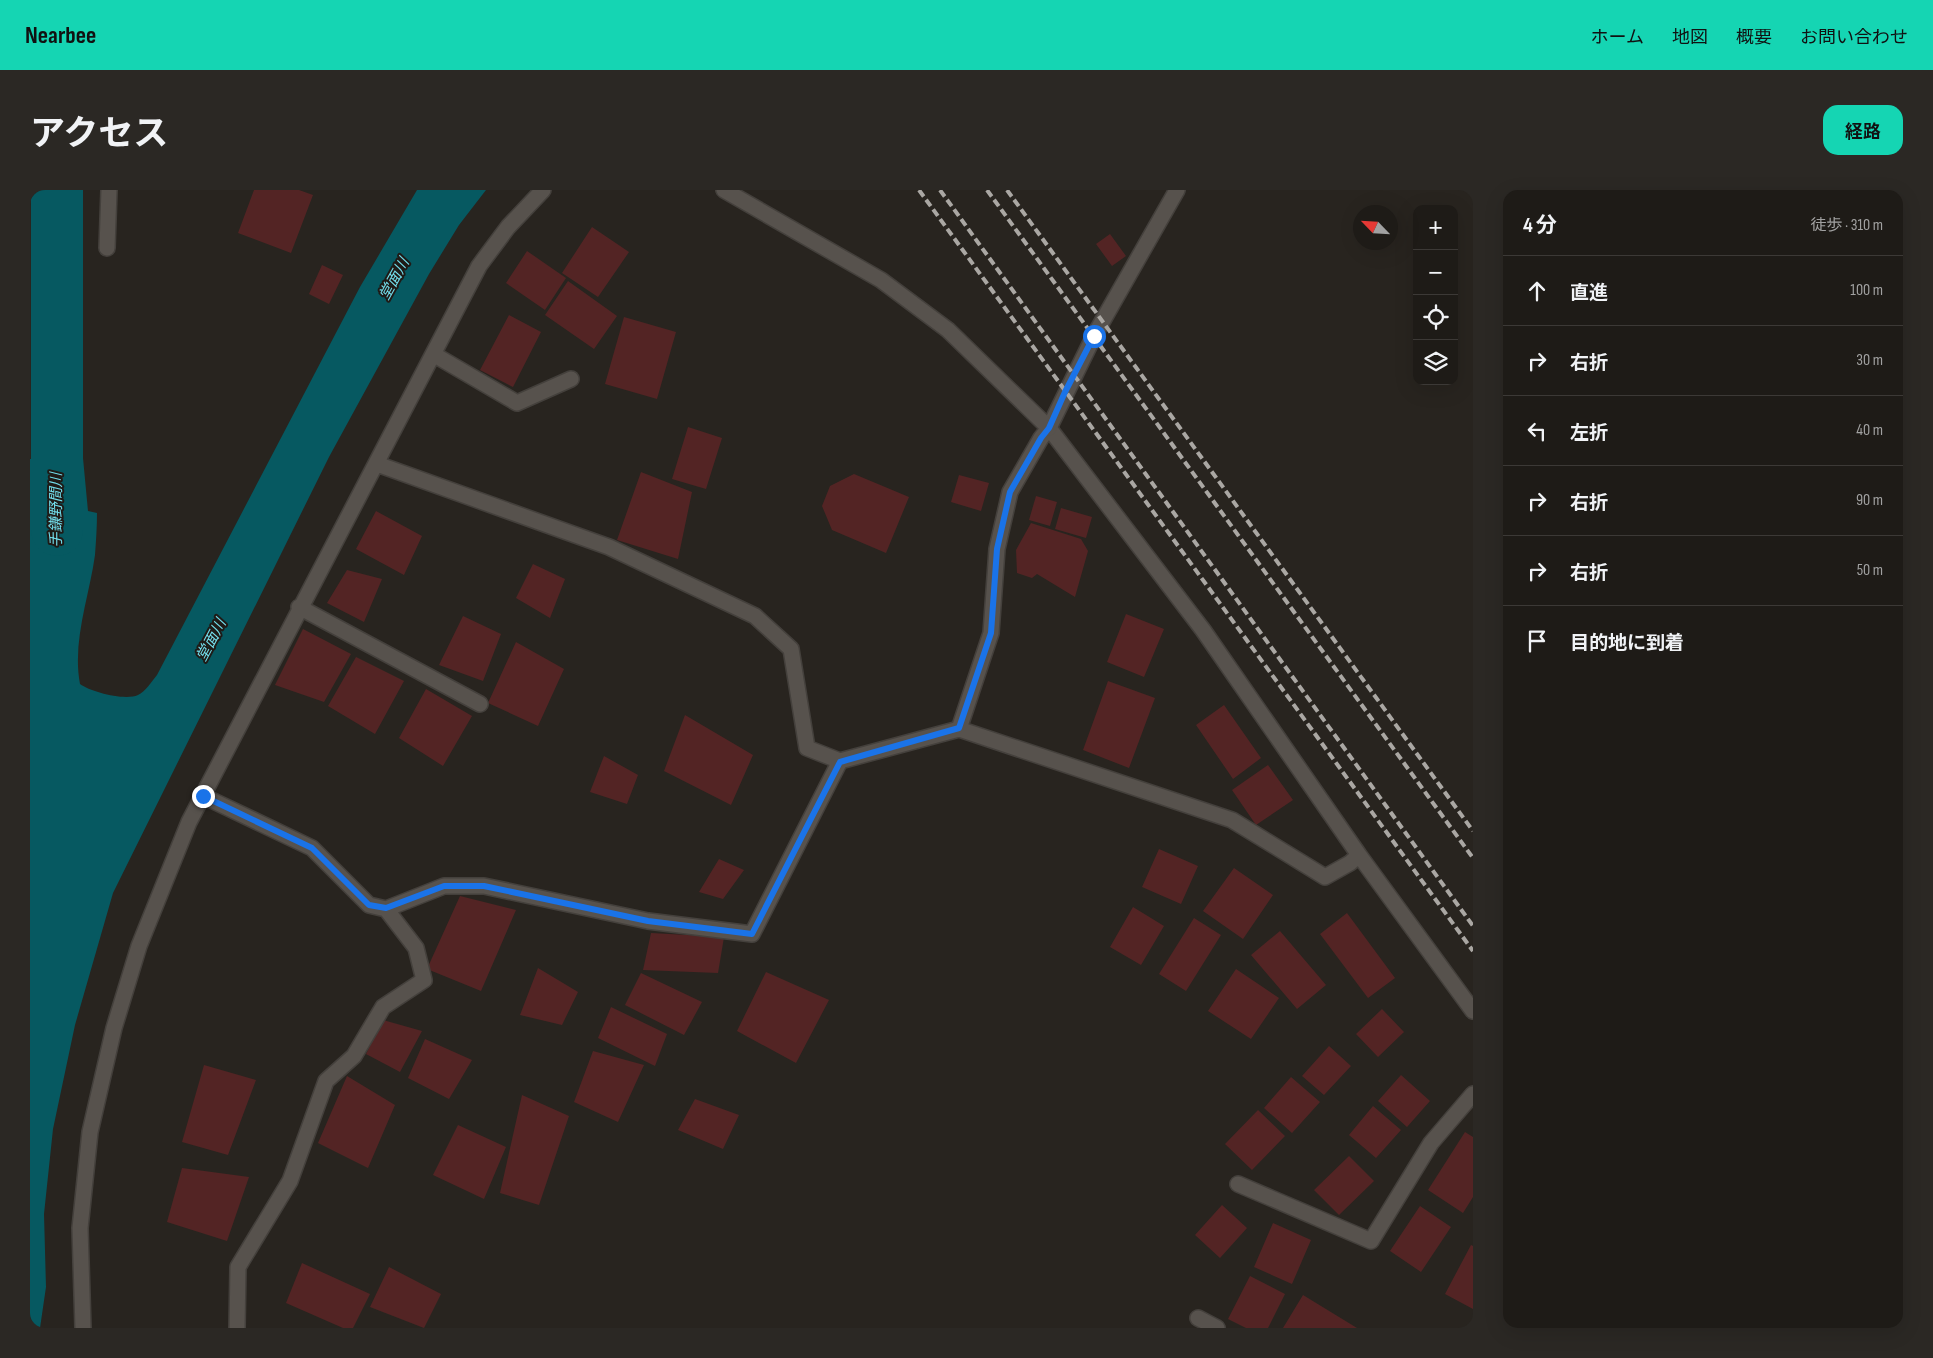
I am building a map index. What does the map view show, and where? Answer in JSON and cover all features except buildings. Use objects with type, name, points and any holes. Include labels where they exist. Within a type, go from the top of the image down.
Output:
[{"type":"street","points":[[107,248],[109,190]]},
{"type":"street","points":[[83,1328],[80,1228],[90,1132],[114,1028],[139,946],[189,822],[479,266],[508,228],[543,190]]},
{"type":"street","points":[[724,190],[881,280],[948,330],[1049,428],[1203,630],[1359,855],[1473,1011]]},
{"type":"street","points":[[959,728],[991,633],[997,549],[1010,492],[1041,438],[1049,428],[1094,336],[1177,190]]},
{"type":"street","points":[[433,354],[517,403],[571,380]]},
{"type":"street","points":[[377,464],[609,547],[755,616],[791,650],[807,748],[840,762],[959,728],[1232,820],[1326,877],[1350,863],[1359,855]]},
{"type":"street","points":[[299,608],[480,704]]},
{"type":"street","points":[[203,796],[312,848],[369,905],[386,908],[444,886],[484,886],[648,921],[752,934],[840,762]]},
{"type":"street","points":[[237,1328],[238,1267],[290,1181],[326,1081],[354,1056],[383,1007],[424,980],[416,948],[386,908]]},
{"type":"street","points":[[1238,1184],[1371,1241],[1431,1143],[1473,1094]]},
{"type":"street","points":[[1198,1318],[1217,1328]]},
{"type":"water","name":"堂面川","points":[[417,190],[486,190],[459,225],[429,274],[329,457],[113,893],[75,1025],[53,1129],[44,1214],[46,1287],[40,1328],[30,1328],[30,459],[83,458],[88,511],[97,513],[95,555],[82,619],[78,652],[80,684],[108,695],[132,697],[141,694],[157,675],[360,287]]},
{"type":"waterway","name":"手鎌野間川","points":[[57,190],[57,530]]},
{"type":"railway","points":[[919,190],[1473,951]]},
{"type":"railway","points":[[940,190],[1473,926]]},
{"type":"railway","points":[[987,190],[1473,858]]},
{"type":"railway","points":[[1007,190],[1473,831]]},
{"type":"route","points":[[203,796],[312,848],[369,905],[386,908],[444,886],[484,886],[648,921],[752,934],[840,762],[959,728],[991,633],[997,549],[1010,492],[1041,438],[1049,428],[1094,336]]}]
